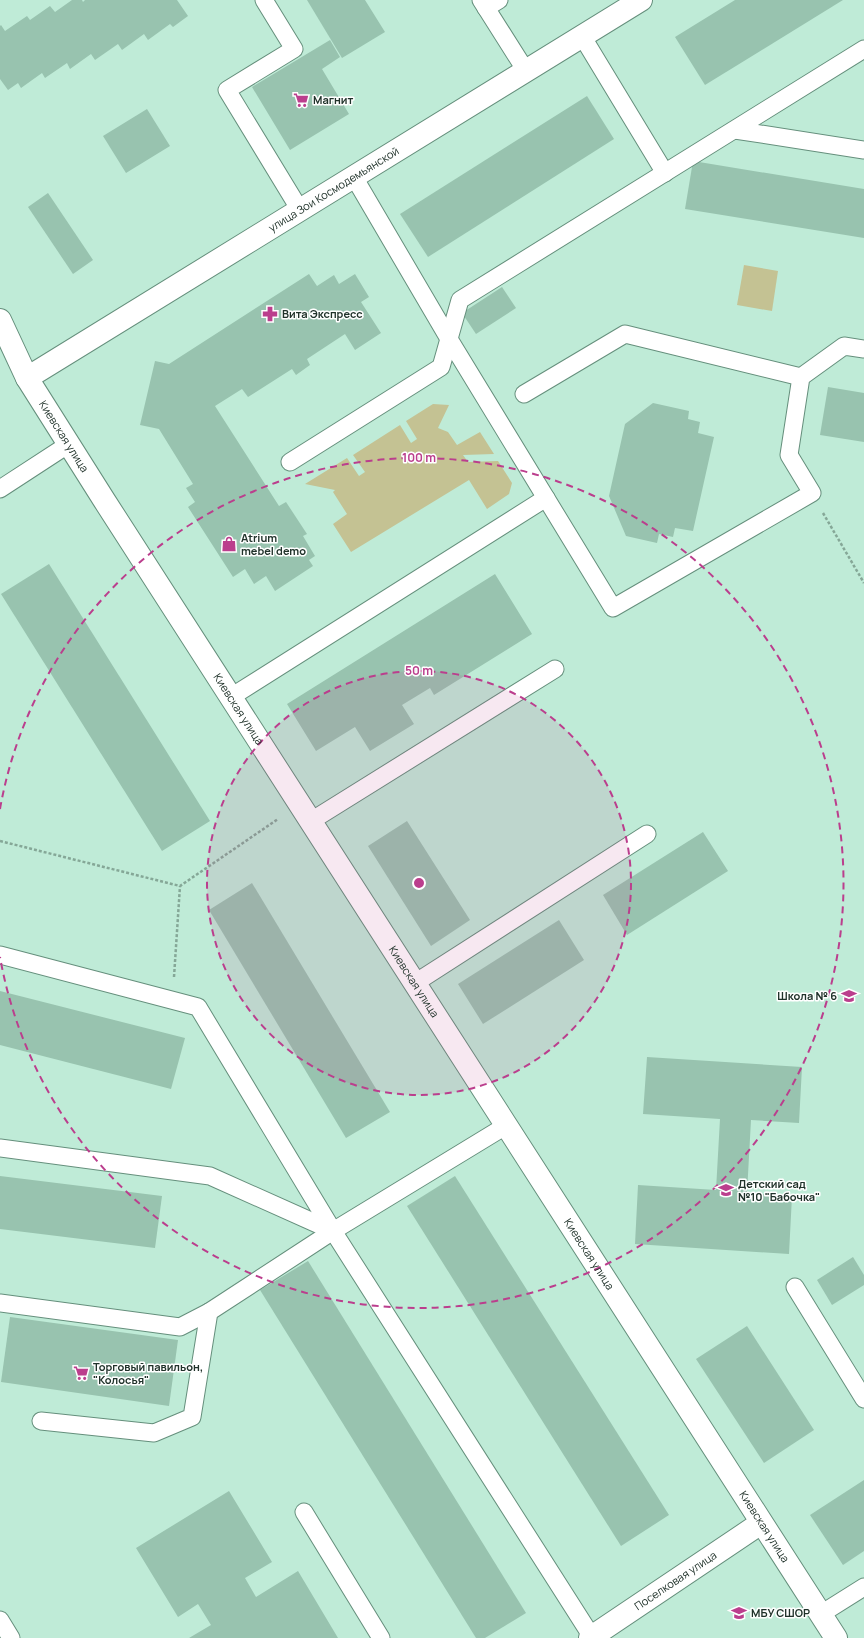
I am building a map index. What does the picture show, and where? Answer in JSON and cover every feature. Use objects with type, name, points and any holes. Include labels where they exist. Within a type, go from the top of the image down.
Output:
[{"type":"main road","name":"улица Зои Космодемьянской","points":[[27,378],[641,0]]},
{"type":"main road","name":"Киевская улица","points":[[2,329],[27,378],[69,444],[836,1638]]},
{"type":"main road","name":"Поселковая улица","points":[[591,1637],[761,1523]]},
{"type":"lane","points":[[264,0],[294,49],[227,90],[300,210]]},
{"type":"lane","points":[[489,3],[526,71]]},
{"type":"lane","points":[[582,36],[665,172]]},
{"type":"lane","points":[[290,462],[441,367],[460,300],[864,49]]},
{"type":"lane","points":[[735,130],[864,150]]},
{"type":"lane","points":[[354,177],[449,339],[613,608],[812,494],[789,454],[801,377],[844,346],[864,349]]},
{"type":"lane","points":[[524,394],[625,334],[801,377]]},
{"type":"lane","points":[[0,489],[69,444]]},
{"type":"lane","points":[[231,697],[546,498]]},
{"type":"lane","points":[[305,813],[554,669]]},
{"type":"lane","points":[[416,984],[648,834]]},
{"type":"lane","points":[[0,955],[198,1007],[333,1231],[591,1637]]},
{"type":"lane","points":[[0,1303],[180,1327],[209,1312],[333,1231],[506,1125]]},
{"type":"lane","points":[[0,1148],[210,1176],[333,1231]]},
{"type":"lane","points":[[795,1287],[864,1399]]},
{"type":"lane","points":[[41,1421],[154,1433],[192,1417],[209,1312]]},
{"type":"lane","points":[[304,1512],[381,1638]]},
{"type":"lane","points":[[821,1614],[864,1587]]},
{"type":"lane","points":[[0,1620],[11,1638]]},
{"type":"path","points":[[812,494],[864,583]]},
{"type":"path","points":[[0,841],[180,886],[305,813]]},
{"type":"path","points":[[172,1000],[180,886]]},
{"type":"shaded area","points":[[744,265],[778,271],[772,311],[737,305]]},
{"type":"shaded area","points":[[433,404],[449,405],[438,428],[448,432],[457,445],[480,432],[494,454],[463,455],[468,462],[498,461],[512,483],[509,494],[487,509],[469,480],[351,552],[333,524],[347,514],[333,492],[335,490],[305,484],[347,458],[359,476],[365,472],[353,455],[400,425],[411,443],[417,439],[406,421]]},
{"type":"building","points":[[72,0],[82,0],[83,2],[85,0],[177,0],[188,16],[173,27],[170,24],[148,40],[144,34],[122,50],[118,44],[95,60],[91,54],[70,69],[67,63],[45,78],[42,73],[21,88],[18,83],[8,90],[0,79],[0,26],[1,25],[5,31],[27,16],[30,20],[50,6],[55,12]]},
{"type":"building","points":[[307,0],[365,0],[385,32],[342,58]]},
{"type":"building","points":[[735,0],[843,0],[705,85],[675,37]]},
{"type":"building","name":"Магнит","points":[[330,40],[340,57],[322,69],[349,114],[290,150],[252,87]]},
{"type":"building","points":[[587,96],[614,139],[428,257],[400,214]]},
{"type":"building","points":[[147,109],[170,146],[126,173],[103,136]]},
{"type":"building","points":[[693,161],[864,189],[864,238],[685,209]]},
{"type":"building","points":[[48,193],[93,260],[73,274],[28,207]]},
{"type":"building","points":[[309,274],[317,286],[334,275],[339,284],[355,274],[369,297],[361,302],[381,333],[355,350],[345,334],[307,359],[310,365],[296,375],[292,369],[248,397],[242,389],[215,406],[279,506],[286,502],[307,534],[303,536],[315,556],[309,560],[313,566],[275,591],[266,576],[254,584],[245,569],[233,577],[188,507],[195,502],[186,488],[193,484],[159,429],[140,425],[155,361],[169,364]]},
{"type":"building","points":[[502,287],[516,308],[476,334],[462,313]]},
{"type":"building","points":[[828,387],[864,393],[864,442],[820,435]]},
{"type":"building","points":[[653,403],[689,411],[688,419],[700,422],[698,433],[714,437],[693,531],[675,528],[673,537],[659,534],[657,543],[626,536],[609,496],[625,424]]},
{"type":"building","points":[[49,564],[210,821],[162,851],[1,594]]},
{"type":"building","points":[[495,574],[532,634],[434,695],[430,688],[402,705],[414,724],[370,751],[355,727],[316,751],[287,704]]},
{"type":"building","points":[[407,821],[470,920],[431,946],[368,846]]},
{"type":"building","points":[[703,832],[728,871],[627,935],[603,895]]},
{"type":"building","points":[[252,883],[390,1112],[346,1138],[209,910]]},
{"type":"building","points":[[559,920],[584,960],[483,1024],[458,984]]},
{"type":"building","points":[[0,991],[185,1038],[171,1089],[0,1045]]},
{"type":"building","points":[[647,1057],[802,1067],[799,1123],[751,1120],[747,1193],[792,1196],[789,1254],[635,1244],[638,1185],[716,1190],[720,1119],[643,1114]]},
{"type":"building","points":[[0,1176],[162,1196],[155,1248],[0,1229]]},
{"type":"building","points":[[455,1176],[669,1515],[621,1546],[407,1206]]},
{"type":"building","points":[[853,1257],[864,1275],[864,1285],[832,1305],[817,1280]]},
{"type":"building","points":[[308,1261],[526,1613],[485,1638],[476,1638],[260,1290]]},
{"type":"building","points":[[10,1317],[178,1340],[169,1406],[1,1382]]},
{"type":"building","points":[[747,1326],[814,1430],[764,1463],[696,1359]]},
{"type":"building","points":[[864,1480],[864,1551],[843,1565],[810,1515]]},
{"type":"building","points":[[229,1491],[272,1562],[245,1578],[256,1597],[298,1571],[338,1638],[189,1638],[211,1625],[198,1604],[178,1617],[136,1548]]},
{"type":"place","name":"Магнит","points":[[301,100]]},
{"type":"place","name":"Вита Экспресс","points":[[270,314]]},
{"type":"place","name":"Atrium mebel demo","points":[[229,544]]},
{"type":"place","name":"Школа № 6","points":[[849,996]]},
{"type":"place","name":"Детский сад №10 \"Бабочка\"","points":[[726,1190]]},
{"type":"place","name":"Торговый павильон, \"Колосья\"","points":[[81,1373]]},
{"type":"place","name":"МБУ СШОР","points":[[739,1613]]}]
